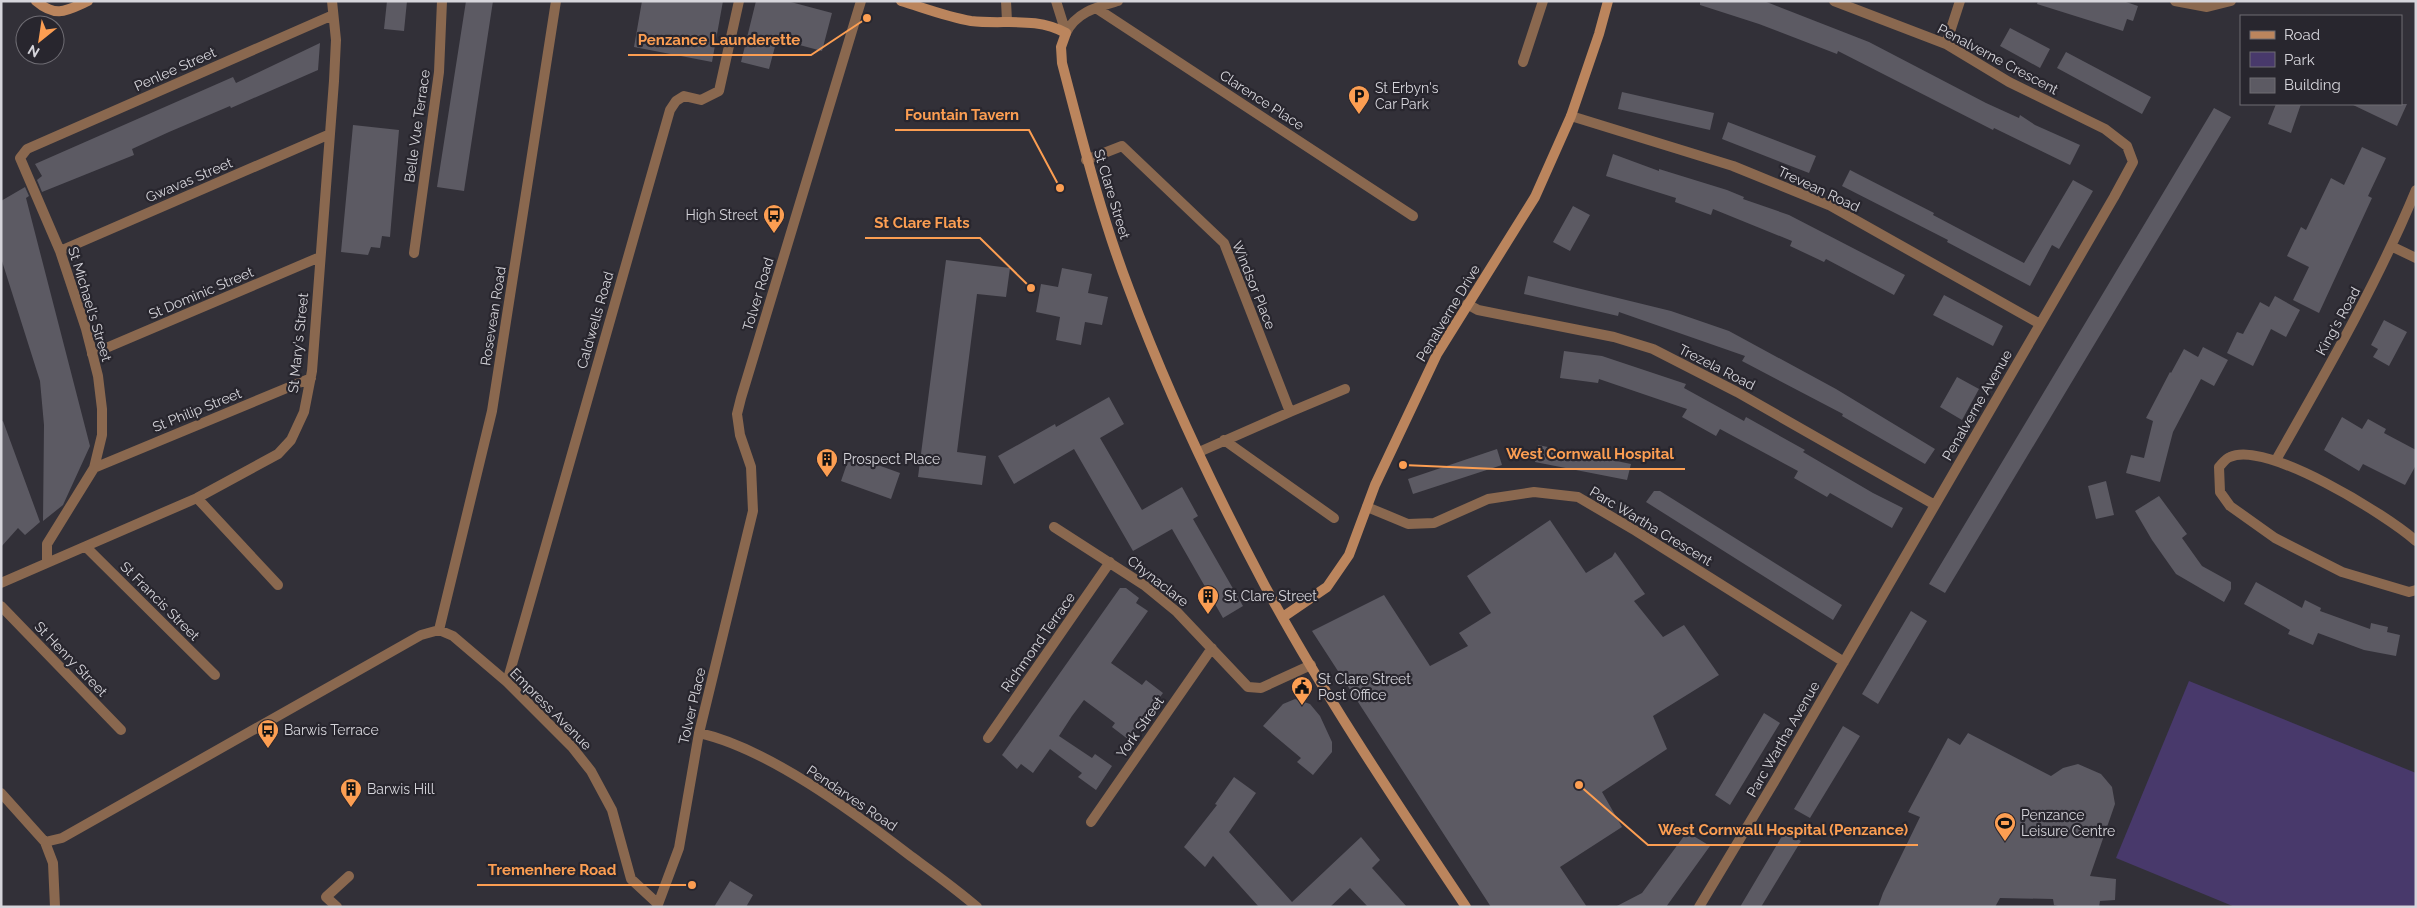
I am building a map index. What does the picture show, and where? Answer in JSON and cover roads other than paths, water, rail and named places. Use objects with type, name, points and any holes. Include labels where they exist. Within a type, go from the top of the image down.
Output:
[{"type":"street","points":[[36,1],[47,10],[64,12],[88,1]]},
{"type":"street","name":"St Mary's Street","points":[[46,563],[197,498],[278,454],[291,440],[304,412],[311,378],[336,40],[332,1]]},
{"type":"street","name":"Belle Vue Terrace","points":[[414,253],[439,72],[442,1]]},
{"type":"street","name":"Rosevean Road","points":[[439,630],[492,411],[556,1]]},
{"type":"street","name":"Caldwells Road","points":[[507,682],[670,110],[676,101],[684,96],[701,100],[719,91],[739,1]]},
{"type":"street","name":"Tolver Road","points":[[753,511],[751,467],[740,435],[738,421],[741,398],[861,1]]},
{"type":"street","points":[[901,1],[969,20],[1007,21],[1053,26],[1066,33]]},
{"type":"street","points":[[1006,1],[1007,21]]},
{"type":"street","points":[[1056,1],[1066,33]]},
{"type":"street","points":[[1066,33],[1075,18],[1096,8],[1118,1]]},
{"type":"street","points":[[1523,62],[1543,1]]},
{"type":"street","name":"Penalverne Drive","points":[[1282,617],[1327,586],[1350,555],[1367,507],[1437,354],[1535,197],[1571,116],[1599,34],[1608,1]]},
{"type":"street","name":"Penalverne Crescent","points":[[1834,1],[1946,44],[2009,82],[2105,129],[2127,146],[2133,162]]},
{"type":"street","points":[[1946,44],[1960,1]]},
{"type":"street","points":[[2175,1],[2196,3],[2207,7],[2231,1]]},
{"type":"street","name":"Clarence Place","points":[[1096,8],[1413,216]]},
{"type":"street","name":"Penlee Street","points":[[27,149],[333,15]]},
{"type":"street","name":"St Clare Street","points":[[1066,33],[1061,47],[1062,63],[1086,160],[1128,288],[1168,385],[1222,502],[1282,617],[1369,761],[1466,907]]},
{"type":"street","name":"Trevean Road","points":[[1571,116],[1734,166],[1829,205],[2040,324]]},
{"type":"street","name":"Gwavas Street","points":[[60,252],[330,134]]},
{"type":"street","name":"Windsor Place","points":[[1086,160],[1122,146],[1224,243],[1290,412]]},
{"type":"street","name":"St Michael's Street","points":[[27,149],[20,158],[60,252],[86,329],[98,376],[102,436],[94,468],[47,544],[46,563]]},
{"type":"street","name":"Penalverne Avenue","points":[[1844,662],[2133,162]]},
{"type":"street","name":"King's Road","points":[[2276,460],[2365,302],[2392,247],[2416,190]]},
{"type":"street","points":[[2392,247],[2416,258]]},
{"type":"street","name":"St Dominic Street","points":[[92,354],[320,257]]},
{"type":"street","name":"Trezela Road","points":[[1467,304],[1478,310],[1614,337],[1653,349],[1737,392],[1935,505]]},
{"type":"street","name":"St Philip Street","points":[[94,468],[311,378]]},
{"type":"street","points":[[1199,452],[1344,389]]},
{"type":"street","points":[[1224,440],[1334,518]]},
{"type":"street","points":[[2416,541],[2363,503],[2276,460],[2248,454],[2229,457],[2219,467],[2220,492],[2230,506],[2275,538],[2342,572],[2409,592],[2416,590]]},
{"type":"street","name":"Parc Wartha Crescent","points":[[1367,507],[1408,524],[1434,522],[1488,499],[1534,492],[1578,497],[1636,531],[1844,662]]},
{"type":"street","points":[[197,498],[278,585]]},
{"type":"street","name":"Tolver Place","points":[[658,905],[679,848],[699,733],[753,511]]},
{"type":"street","name":"Chynaclare","points":[[1054,527],[1144,585],[1177,612],[1248,687],[1261,688],[1312,665]]},
{"type":"street","name":"St Francis Street","points":[[86,547],[215,675]]},
{"type":"street","name":"Richmond Terrace","points":[[988,738],[1110,562]]},
{"type":"street","points":[[1,583],[46,563]]},
{"type":"street","name":"St Henry Street","points":[[1,606],[122,730]]},
{"type":"street","points":[[45,842],[62,838],[421,635],[439,630]]},
{"type":"street","name":"Empress Avenue","points":[[439,630],[453,636],[507,682],[572,747],[591,771],[612,810],[630,879],[658,905]]},
{"type":"street","name":"York Street","points":[[1091,822],[1212,648]]},
{"type":"street","name":"Parc Wartha Avenue","points":[[1699,907],[1844,662]]},
{"type":"street","name":"Pendarves Road","points":[[699,733],[718,737],[817,789],[867,822],[977,907]]},
{"type":"street","points":[[1,793],[45,842],[53,863],[56,907]]},
{"type":"street","points":[[337,907],[326,897],[349,876]]},
{"type":"place","name":"Penzance Launderette","points":[[867,18]]},
{"type":"place","name":"St Erbyn's Car Park","points":[[1359,115]]},
{"type":"place","name":"Fountain Tavern","points":[[1060,188]]},
{"type":"place","name":"High Street","points":[[774,234]]},
{"type":"place","name":"St Clare Flats","points":[[1031,288]]},
{"type":"place","name":"West Cornwall Hospital","points":[[1403,465]]},
{"type":"place","name":"Prospect Place","points":[[827,478]]},
{"type":"place","name":"St Clare Street","points":[[1208,615]]},
{"type":"place","name":"St Clare Street Post Office","points":[[1302,706]]},
{"type":"place","name":"Barwis Terrace","points":[[268,749]]},
{"type":"place","name":"West Cornwall Hospital (Penzance)","points":[[1579,785]]},
{"type":"place","name":"Barwis Hill","points":[[351,808]]},
{"type":"place","name":"Penzance Leisure Centre","points":[[2005,842]]},
{"type":"place","name":"Tremenhere Road","points":[[692,885]]}]
